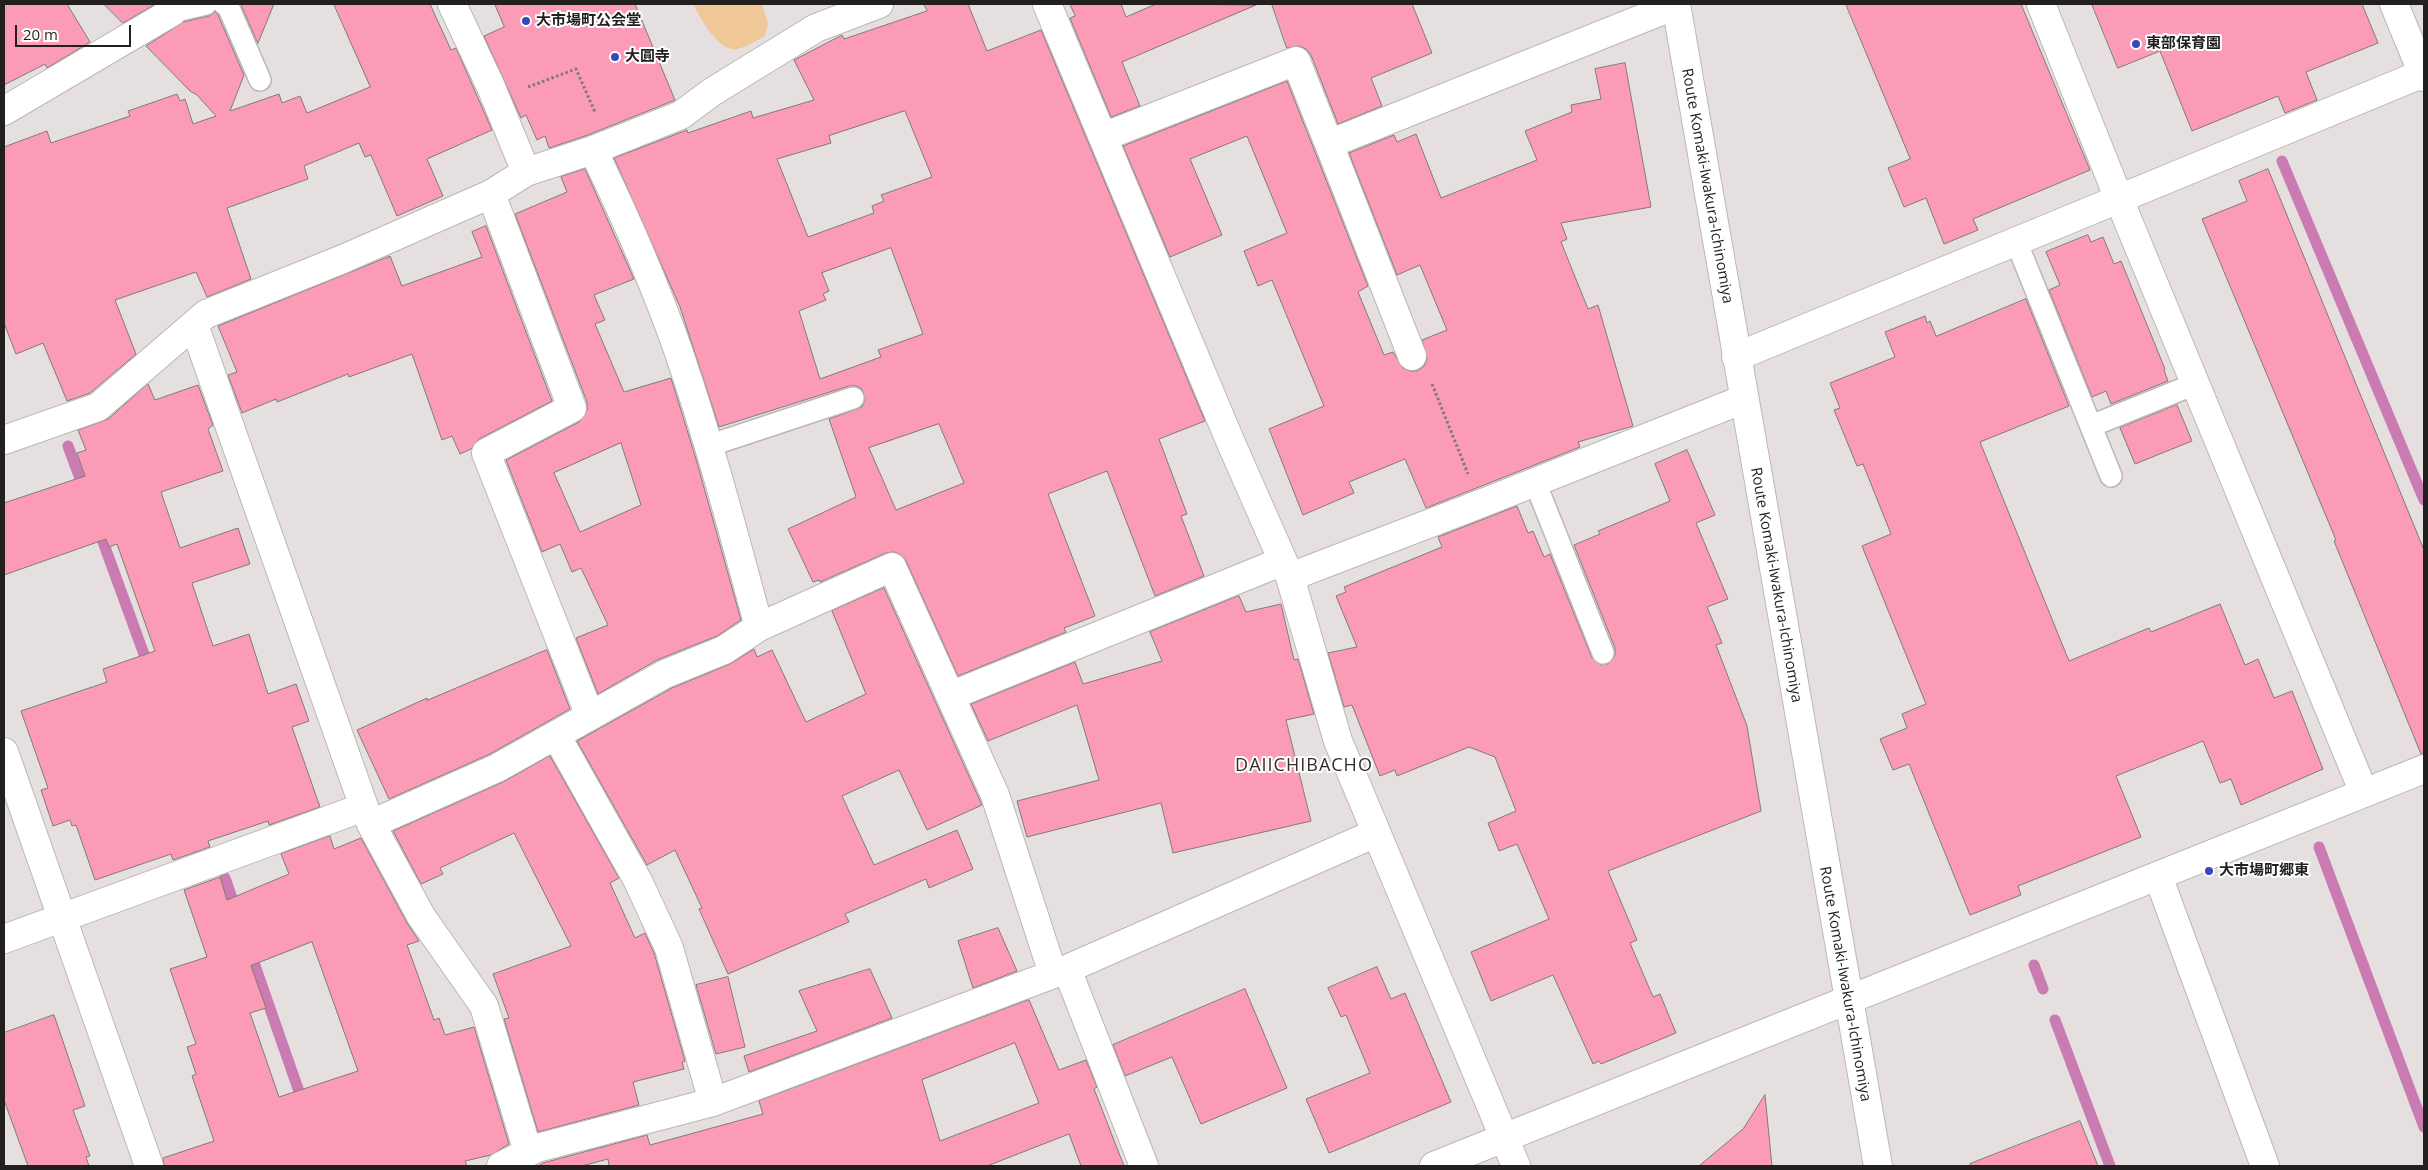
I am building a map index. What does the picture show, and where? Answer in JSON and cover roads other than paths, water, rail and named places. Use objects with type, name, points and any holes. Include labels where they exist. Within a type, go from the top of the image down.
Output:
[{"type":"street","points":[[452,4],[526,172]]},
{"type":"street","points":[[4,440],[98,407],[206,314],[343,259],[491,194],[526,172],[601,146],[681,114],[712,92],[816,28],[879,4]]},
{"type":"street","points":[[1048,4],[1224,426],[1286,569],[1338,741],[1516,1166]]},
{"type":"street","points":[[1329,144],[1676,4]]},
{"type":"street","name":"Route Komaki-Iwakura-Ichinomiya","points":[[1676,4],[1847,1000],[1878,1166]]},
{"type":"street","points":[[2041,4],[2119,199],[2364,793]]},
{"type":"street","points":[[1736,357],[2424,75],[2394,4]]},
{"type":"street","points":[[4,111],[170,8]]},
{"type":"street","points":[[1103,137],[1296,61],[1412,356]]},
{"type":"street","points":[[601,146],[675,344],[708,446],[759,627]]},
{"type":"street","points":[[491,194],[572,408],[486,453],[590,716]]},
{"type":"street","points":[[194,325],[367,815],[421,916],[484,1006],[515,1162],[713,1102],[1060,972],[1376,833]]},
{"type":"street","points":[[950,696],[1286,569],[1480,504],[1744,399]]},
{"type":"street","points":[[4,939],[367,815],[497,768],[665,674],[724,650],[759,627],[892,567],[995,795],[1060,972],[1144,1166]]},
{"type":"street","points":[[556,735],[638,881],[669,948],[713,1102]]},
{"type":"street","points":[[4,752],[150,1166]]},
{"type":"street","points":[[1434,1166],[2424,768]]},
{"type":"street","points":[[2158,876],[2264,1166]]},
{"type":"lane","points":[[170,8],[206,4]]},
{"type":"lane","points":[[224,4],[228,6],[260,80]]},
{"type":"lane","points":[[2016,242],[2111,476]]},
{"type":"lane","points":[[2091,426],[2196,384]]},
{"type":"lane","points":[[708,446],[853,398]]},
{"type":"lane","points":[[1535,482],[1603,652]]},
{"type":"waterway","points":[[2282,161],[2424,500]]},
{"type":"waterway","points":[[68,446],[85,492]]},
{"type":"waterway","points":[[98,528],[149,668]]},
{"type":"waterway","points":[[2319,847],[2424,1127]]},
{"type":"waterway","points":[[225,878],[237,912]]},
{"type":"waterway","points":[[250,951],[303,1103]]},
{"type":"waterway","points":[[2034,965],[2043,989]]},
{"type":"waterway","points":[[2055,1020],[2110,1166]]},
{"type":"place","name":"大市場町公会堂","points":[[526,21]]},
{"type":"place","name":"東部保育園","points":[[2136,44]]},
{"type":"place","name":"大圓寺","points":[[615,57]]},
{"type":"place","name":"大市場町郷東","points":[[2209,871]]},
{"type":"district","name":"DAIICHIBACHO","points":[[1304,766]]}]
